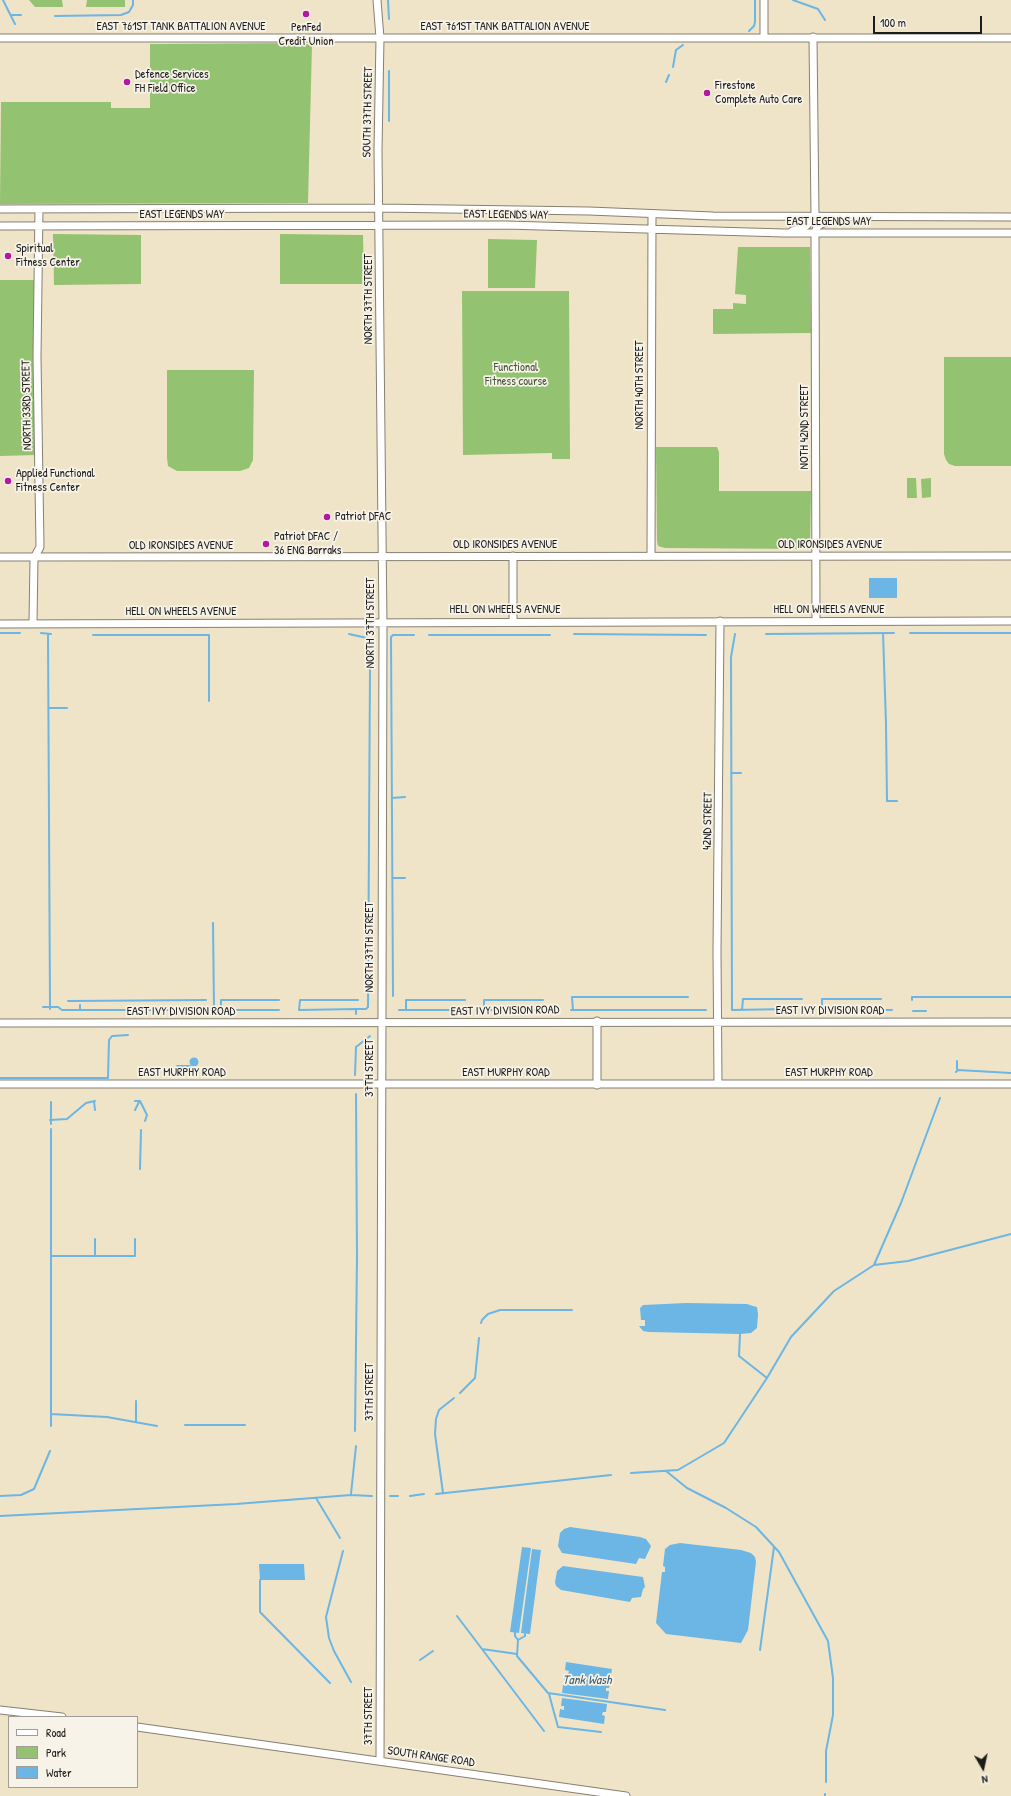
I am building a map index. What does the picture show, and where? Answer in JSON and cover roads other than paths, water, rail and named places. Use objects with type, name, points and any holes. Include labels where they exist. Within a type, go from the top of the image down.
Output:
[{"type":"street","name":"SOUTH 37TH STREET","points":[[377,0],[380,38],[380,225]]},
{"type":"street","points":[[764,0],[764,37]]},
{"type":"street","points":[[784,233],[806,226],[816,217],[813,37]]},
{"type":"street","name":"EAST 761ST TANK BATTALION AVENUE","points":[[0,38],[1011,37]]},
{"type":"street","name":"EAST LEGENDS WAY","points":[[0,209],[379,208],[816,217],[1011,217]]},
{"type":"street","name":"NORTH 33RD STREET","points":[[33,624],[34,558],[40,547],[37,357],[39,209]]},
{"type":"street","name":"NORTH 40TH STREET","points":[[651,556],[652,214]]},
{"type":"street","points":[[815,233],[821,224],[842,217]]},
{"type":"street","name":"NORTH 37TH STREET","points":[[380,225],[383,621],[381,1022]]},
{"type":"street","name":"EAST LEGENDS WAY","points":[[0,226],[506,225],[784,233],[1011,233]]},
{"type":"street","name":"NOTH 42ND STREET","points":[[815,233],[816,621]]},
{"type":"street","points":[[513,556],[513,622]]},
{"type":"street","name":"OLD IRONSIDES AVENUE","points":[[0,557],[1011,556]]},
{"type":"street","name":"HELL ON WHEELS AVENUE","points":[[0,624],[383,621],[1011,621]]},
{"type":"street","name":"42ND STREET","points":[[718,1084],[719,1021],[717,944],[720,621]]},
{"type":"street","points":[[597,1021],[597,1085]]},
{"type":"street","name":"EAST IVY DIVISION ROAD","points":[[0,1023],[597,1021],[1011,1022]]},
{"type":"street","name":"37TH STREET","points":[[380,1761],[381,1022]]},
{"type":"street","name":"EAST MURPHY ROAD","points":[[0,1084],[1011,1084]]},
{"type":"street","points":[[0,1710],[53,1716]]},
{"type":"street","name":"SOUTH RANGE ROAD","points":[[138,1727],[626,1796]]},
{"type":"water","points":[[869,578],[897,578],[897,598],[869,598]]},
{"type":"water","points":[[194,1057],[199,1062],[194,1067],[189,1062]]},
{"type":"water","points":[[686,1303],[747,1304],[757,1307],[757,1328],[751,1333],[740,1334],[649,1332],[643,1331],[639,1326],[645,1326],[645,1320],[641,1320],[640,1308],[643,1305]]},
{"type":"water","points":[[570,1527],[640,1537],[646,1539],[651,1546],[645,1559],[639,1558],[636,1564],[562,1553],[558,1546],[560,1533],[564,1529]]},
{"type":"water","points":[[680,1543],[741,1550],[751,1553],[755,1557],[756,1562],[748,1630],[741,1643],[666,1634],[656,1623],[662,1572],[665,1572],[665,1567],[663,1566],[665,1549],[670,1545]]},
{"type":"water","points":[[522,1547],[531,1548],[519,1633],[510,1632]]},
{"type":"water","points":[[532,1549],[541,1550],[530,1634],[521,1633]]},
{"type":"water","points":[[259,1564],[304,1564],[305,1580],[260,1580]]},
{"type":"water","points":[[563,1566],[643,1577],[645,1587],[641,1597],[632,1598],[630,1602],[561,1590],[556,1586],[555,1582],[557,1571]]},
{"type":"water","name":"Tank Wash","points":[[566,1662],[612,1669],[611,1676],[608,1676],[607,1680],[611,1680],[609,1688],[606,1688],[606,1691],[609,1691],[608,1699],[562,1693],[563,1685],[567,1685],[567,1682],[564,1682],[564,1674],[568,1674],[569,1671],[565,1670]]},
{"type":"water","name":"Tank Wash","points":[[562,1698],[607,1704],[606,1712],[603,1712],[602,1715],[605,1716],[604,1724],[559,1717],[560,1709],[564,1710],[564,1706],[561,1706]]},
{"type":"waterway","points":[[3,0],[15,24]]},
{"type":"waterway","points":[[55,16],[121,15],[129,12],[133,5],[133,0]]},
{"type":"waterway","points":[[388,0],[389,19]]},
{"type":"waterway","points":[[749,31],[754,26],[755,22],[755,0]]},
{"type":"waterway","points":[[793,0],[818,9],[825,20]]},
{"type":"waterway","points":[[12,15],[21,15]]},
{"type":"waterway","points":[[673,67],[676,50],[683,45]]},
{"type":"waterway","points":[[389,71],[389,121]]},
{"type":"waterway","points":[[666,82],[669,75]]},
{"type":"waterway","points":[[0,633],[20,633]]},
{"type":"waterway","points":[[41,633],[51,634]]},
{"type":"waterway","points":[[883,633],[887,801],[897,801]]},
{"type":"waterway","points":[[766,634],[894,633]]},
{"type":"waterway","points":[[910,633],[1011,633]]},
{"type":"waterway","points":[[43,1007],[50,1007],[48,634]]},
{"type":"waterway","points":[[349,634],[367,638],[370,668],[368,1007],[366,1009],[356,1009]]},
{"type":"waterway","points":[[574,634],[706,635]]},
{"type":"waterway","points":[[735,634],[731,657],[732,1010],[788,1009]]},
{"type":"waterway","points":[[93,635],[209,635],[209,701]]},
{"type":"waterway","points":[[393,996],[391,637],[393,635],[414,635]]},
{"type":"waterway","points":[[429,635],[550,635]]},
{"type":"waterway","points":[[49,708],[67,708]]},
{"type":"waterway","points":[[731,773],[741,773]]},
{"type":"waterway","points":[[392,798],[405,797]]},
{"type":"waterway","points":[[393,878],[405,878]]},
{"type":"waterway","points":[[213,923],[214,1010]]},
{"type":"waterway","points":[[573,1010],[572,997],[688,997]]},
{"type":"waterway","points":[[912,1000],[912,997],[1011,997]]},
{"type":"waterway","points":[[742,1010],[743,999],[802,999]]},
{"type":"waterway","points":[[881,999],[822,999],[822,1008],[824,1010],[892,1010]]},
{"type":"waterway","points":[[68,1001],[206,1000]]},
{"type":"waterway","points":[[221,1010],[221,1000],[279,1000]]},
{"type":"waterway","points":[[356,1014],[356,1009],[299,1010],[300,1000],[358,1000]]},
{"type":"waterway","points":[[406,1010],[406,1000],[465,1000]]},
{"type":"waterway","points":[[484,1010],[484,1000],[543,1000]]},
{"type":"waterway","points":[[80,1005],[80,1010]]},
{"type":"waterway","points":[[50,1009],[50,1007],[58,1007],[62,1010],[129,1010]]},
{"type":"waterway","points":[[145,1010],[279,1010]]},
{"type":"waterway","points":[[399,1010],[466,1010]]},
{"type":"waterway","points":[[482,1010],[553,1010]]},
{"type":"waterway","points":[[571,1010],[706,1010]]},
{"type":"waterway","points":[[913,1011],[926,1011]]},
{"type":"waterway","points":[[0,1078],[108,1078],[109,1040],[112,1036],[128,1035]]},
{"type":"waterway","points":[[355,1075],[356,1047],[370,1036]]},
{"type":"waterway","points":[[957,1061],[957,1069]]},
{"type":"waterway","points":[[177,1066],[190,1066]]},
{"type":"waterway","points":[[956,1072],[958,1070],[1011,1073]]},
{"type":"waterway","points":[[355,1431],[357,1256],[356,1094]]},
{"type":"waterway","points":[[631,1473],[678,1470],[724,1443],[767,1378],[791,1337],[834,1291],[874,1265],[901,1203],[940,1098]]},
{"type":"waterway","points":[[94,1101],[95,1110]]},
{"type":"waterway","points":[[50,1120],[67,1119],[86,1103],[95,1101]]},
{"type":"waterway","points":[[135,1101],[140,1101],[147,1115],[145,1121]]},
{"type":"waterway","points":[[51,1102],[51,1124]]},
{"type":"waterway","points":[[135,1110],[139,1102]]},
{"type":"waterway","points":[[51,1129],[51,1426]]},
{"type":"waterway","points":[[140,1169],[141,1130]]},
{"type":"waterway","points":[[874,1265],[908,1261],[1011,1234]]},
{"type":"waterway","points":[[95,1239],[95,1256]]},
{"type":"waterway","points":[[51,1256],[135,1256],[135,1239]]},
{"type":"waterway","points":[[481,1323],[488,1314],[500,1310],[572,1310]]},
{"type":"waterway","points":[[740,1334],[739,1356],[767,1378]]},
{"type":"waterway","points":[[460,1393],[475,1378],[479,1338]]},
{"type":"waterway","points":[[443,1493],[435,1434],[436,1419],[439,1410],[454,1398]]},
{"type":"waterway","points":[[136,1401],[136,1422]]},
{"type":"waterway","points":[[51,1414],[107,1417],[157,1426]]},
{"type":"waterway","points":[[185,1425],[245,1425]]},
{"type":"waterway","points":[[351,1494],[356,1446]]},
{"type":"waterway","points":[[0,1496],[21,1495],[34,1489],[50,1451]]},
{"type":"waterway","points":[[666,1471],[687,1488],[726,1508],[756,1527],[779,1552],[828,1641],[833,1678],[833,1715],[826,1751],[826,1782]]},
{"type":"waterway","points":[[436,1494],[611,1475]]},
{"type":"waterway","points":[[410,1496],[424,1494]]},
{"type":"waterway","points":[[0,1516],[236,1504],[351,1495],[372,1496]]},
{"type":"waterway","points":[[390,1496],[398,1496]]},
{"type":"waterway","points":[[316,1498],[340,1538]]},
{"type":"waterway","points":[[760,1650],[774,1547]]},
{"type":"waterway","points":[[343,1551],[326,1617],[329,1638],[334,1651],[351,1682]]},
{"type":"waterway","points":[[260,1580],[260,1612],[330,1683]]},
{"type":"waterway","points":[[457,1616],[544,1731]]},
{"type":"waterway","points":[[515,1632],[515,1636],[518,1640],[517,1656],[548,1693],[665,1710]]},
{"type":"waterway","points":[[518,1640],[525,1636],[525,1634]]},
{"type":"waterway","points":[[482,1649],[517,1654]]},
{"type":"waterway","points":[[420,1660],[433,1651]]},
{"type":"waterway","points":[[549,1694],[558,1727],[601,1732]]},
{"type":"place","name":"PenFed Credit Union","points":[[306,14]]},
{"type":"place","name":"Defence Services FH Field Office","points":[[127,82]]},
{"type":"place","name":"Firestone Complete Auto Care","points":[[707,93]]},
{"type":"place","name":"Spiritual Fitness Center","points":[[8,256]]},
{"type":"place","name":"Applied Functional Fitness Center","points":[[8,481]]},
{"type":"place","name":"Patriot DFAC","points":[[327,517]]},
{"type":"place","name":"Patriot DFAC / 36 ENG Barraks","points":[[266,544]]},
{"type":"park label","name":"Functional Fitness course","points":[[516,375]]}]
